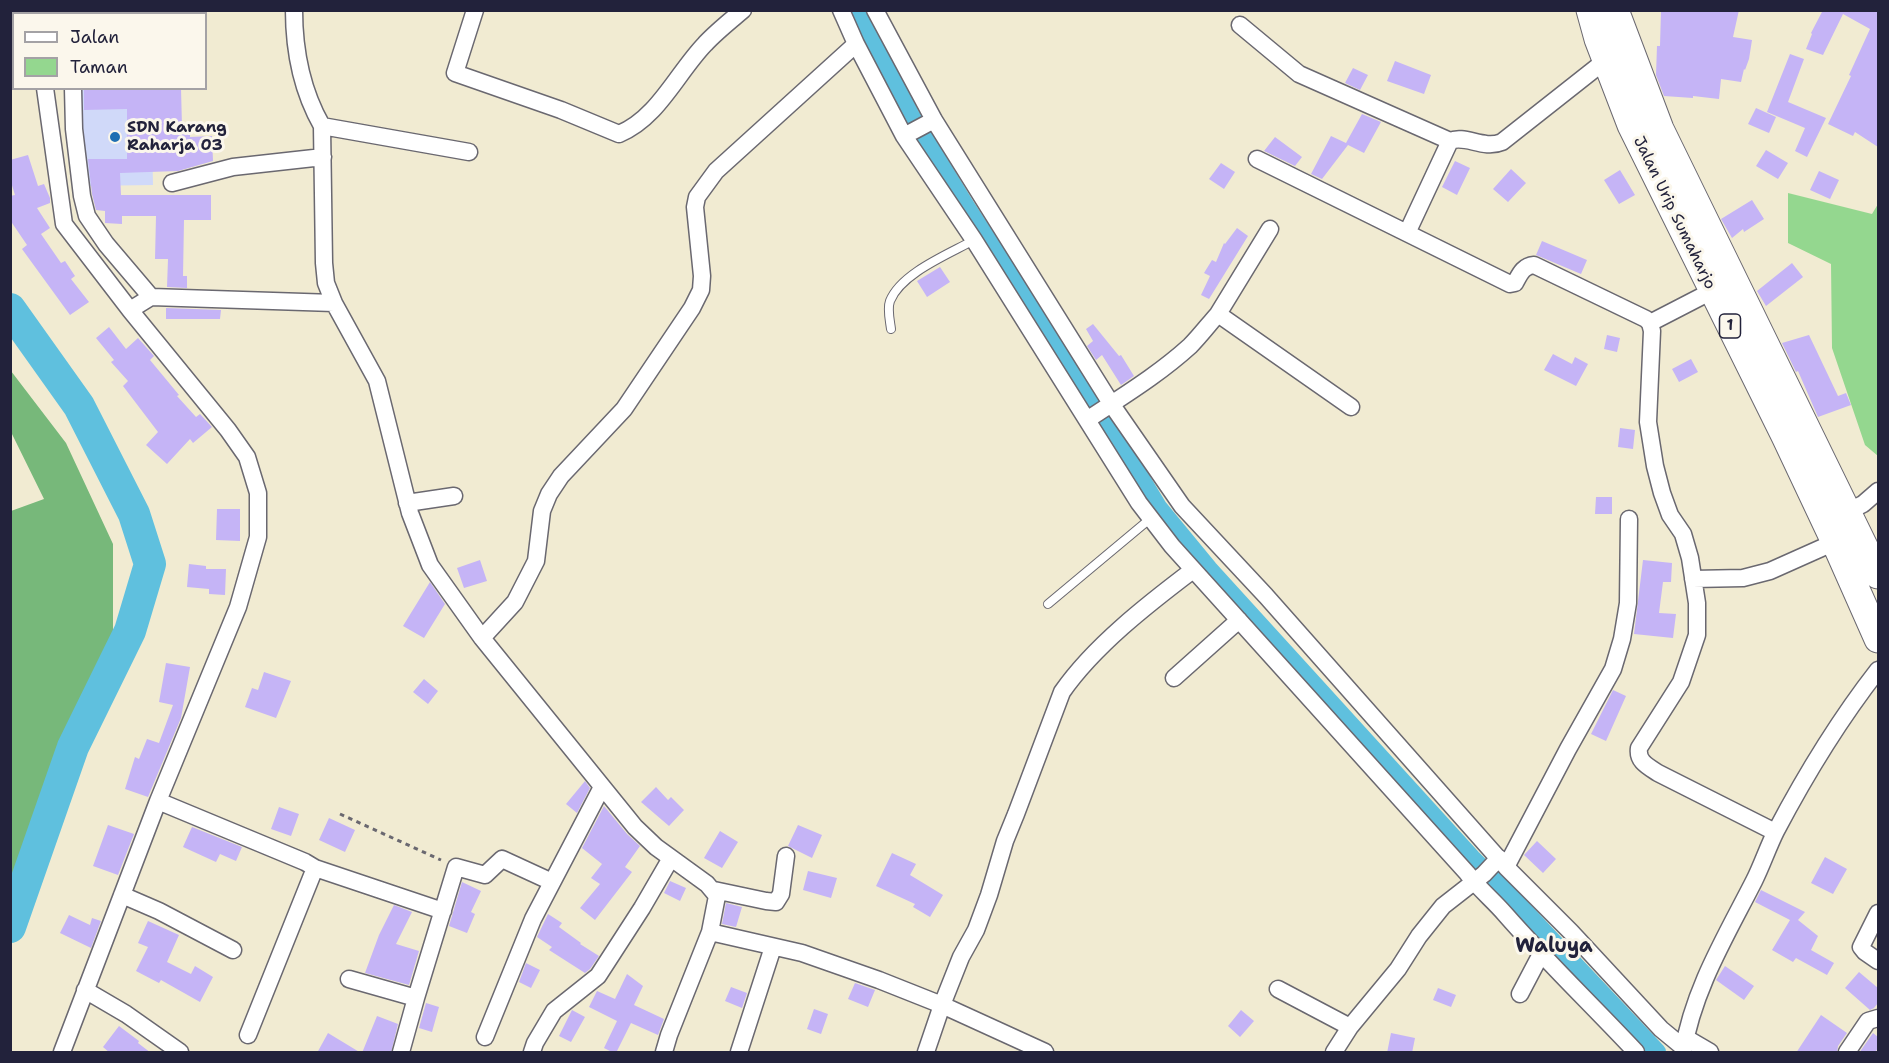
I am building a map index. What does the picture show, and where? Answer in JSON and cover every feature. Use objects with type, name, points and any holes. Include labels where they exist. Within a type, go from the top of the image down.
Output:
[{"type":"highway","name":"Jalan Urip Sumaharjo","points":[[1590,10],[1631,125],[1835,542],[1878,639]]},
{"type":"highway","name":"Jalan Urip Sumaharjo","points":[[1615,10],[1660,129],[1878,575]]},
{"type":"street","points":[[294,10],[294,27],[303,84],[322,126],[326,283],[334,303],[377,381],[407,502],[430,565],[482,638],[602,787],[635,827],[671,858],[714,890],[776,902],[781,894],[786,856]]},
{"type":"street","points":[[475,10],[455,73],[561,110],[620,134],[630,129],[652,109],[704,45],[743,10]]},
{"type":"street","points":[[841,10],[856,44],[908,134],[974,240],[1100,412],[1501,862],[1571,932],[1661,1029],[1685,1046],[1710,1053]]},
{"type":"street","points":[[875,10],[931,122],[1100,412],[1139,503],[1193,570],[1467,873],[1478,878],[1493,900],[1541,954],[1636,1053]]},
{"type":"street","points":[[1240,25],[1299,74],[1450,141],[1456,139],[1492,146],[1502,142],[1606,60]]},
{"type":"street","points":[[482,638],[515,602],[536,561],[542,512],[549,494],[561,476],[624,409],[696,299],[702,276],[695,207],[697,197],[716,171],[856,44]]},
{"type":"street","points":[[46,90],[62,129],[71,197],[64,224],[98,249],[141,303],[247,457],[258,493],[258,537],[238,607],[158,801],[62,1053]]},
{"type":"street","points":[[72,90],[62,129],[71,197],[87,216],[98,249],[141,303]]},
{"type":"street","points":[[908,134],[931,122]]},
{"type":"street","points":[[322,126],[469,152]]},
{"type":"street","points":[[1407,233],[1450,141]]},
{"type":"street","points":[[172,183],[233,167],[323,157]]},
{"type":"street","points":[[1257,159],[1510,284],[1515,283],[1528,266],[1534,265],[1623,307],[1650,323],[1652,331],[1648,422],[1651,444],[1662,493],[1670,515],[1683,534],[1690,558],[1697,603],[1696,635],[1681,681],[1639,748],[1639,757],[1646,766],[1658,773],[1775,832]]},
{"type":"street","points":[[1100,412],[1142,385],[1192,344],[1218,314],[1270,229]]},
{"type":"street","points":[[1650,323],[1712,291]]},
{"type":"street","points":[[141,303],[334,303]]},
{"type":"street","points":[[1218,314],[1351,407]]},
{"type":"street","points":[[1847,512],[1863,504],[1878,491]]},
{"type":"street","points":[[407,502],[454,496]]},
{"type":"street","points":[[1334,1053],[1350,1027],[1398,969],[1443,906],[1501,862],[1613,669],[1622,639],[1628,603],[1629,519]]},
{"type":"street","points":[[1693,579],[1743,578],[1780,567],[1835,542]]},
{"type":"street","points":[[926,1053],[961,957],[976,930],[1005,841],[1062,692],[1072,678],[1126,623],[1193,570]]},
{"type":"street","points":[[1174,678],[1239,620]]},
{"type":"street","points":[[1685,1046],[1694,1006],[1709,970],[1757,874],[1775,832],[1824,746],[1851,704],[1878,670]]},
{"type":"street","points":[[485,1037],[533,919],[602,787]]},
{"type":"street","points":[[158,801],[315,868],[443,911]]},
{"type":"street","points":[[532,1053],[535,1043],[554,1011],[598,976],[671,858]]},
{"type":"street","points":[[401,1053],[456,867],[485,875],[502,859],[552,882]]},
{"type":"street","points":[[248,1035],[315,868]]},
{"type":"street","points":[[664,1053],[710,932],[717,896],[714,890]]},
{"type":"street","points":[[122,895],[159,911],[233,950]]},
{"type":"street","points":[[1878,913],[1860,946],[1878,961]]},
{"type":"street","points":[[710,932],[813,956],[942,1005],[1046,1053]]},
{"type":"street","points":[[740,1053],[774,947]]},
{"type":"street","points":[[1520,994],[1541,954]]},
{"type":"street","points":[[349,979],[416,998]]},
{"type":"street","points":[[1278,989],[1350,1027]]},
{"type":"street","points":[[85,990],[126,1014],[180,1053]]},
{"type":"street","points":[[1847,1053],[1868,1021],[1878,1018]]},
{"type":"lane","points":[[891,329],[888,303],[898,287],[917,272],[974,240]]},
{"type":"lane","points":[[1048,603],[1151,518]]},
{"type":"path","points":[[340,814],[456,867]]},
{"type":"shaded area","name":"SDN Karang Raharja 03","points":[[74,90],[151,90],[153,185],[84,186]]},
{"type":"green space","points":[[1788,193],[1872,214],[1878,204],[1878,456],[1865,445],[1832,348],[1831,264],[1788,243]]},
{"type":"green space","points":[[11,371],[66,443],[113,544],[113,640],[11,879],[11,511],[44,499],[11,432]]},
{"type":"building","points":[[1661,10],[1739,10],[1733,37],[1752,40],[1749,59],[1741,82],[1721,79],[1719,99],[1664,96],[1656,75]]},
{"type":"building","points":[[1823,10],[1878,10],[1878,147],[1855,132],[1853,136],[1828,124],[1870,29],[1843,14],[1823,55],[1806,49],[1811,33]]},
{"type":"building","points":[[1790,54],[1804,59],[1788,102],[1826,118],[1807,157],[1795,151],[1805,128],[1767,112]]},
{"type":"building","points":[[1395,61],[1431,75],[1424,94],[1387,81]]},
{"type":"building","points":[[1353,68],[1368,75],[1360,90],[1345,83]]},
{"type":"building","points":[[84,90],[181,90],[182,127],[190,127],[190,137],[212,136],[213,161],[178,171],[120,173],[121,195],[211,195],[211,220],[184,220],[183,276],[187,276],[187,288],[167,287],[168,259],[155,259],[156,216],[122,216],[122,224],[105,223],[105,211],[96,210],[88,159],[127,159],[127,109],[84,110]]},
{"type":"building","points":[[1756,108],[1776,117],[1769,133],[1748,124]]},
{"type":"building","points":[[1362,114],[1381,122],[1364,153],[1348,145],[1322,179],[1311,174],[1331,136],[1346,143]]},
{"type":"building","points":[[1275,137],[1302,157],[1295,166],[1264,151]]},
{"type":"building","points":[[1766,150],[1788,163],[1778,179],[1756,166]]},
{"type":"building","points":[[28,155],[38,186],[44,184],[50,198],[50,203],[37,208],[50,228],[41,234],[61,263],[65,261],[75,276],[71,279],[89,302],[70,315],[22,249],[27,245],[10,220],[10,196],[15,195],[10,179],[10,160]]},
{"type":"building","points":[[1455,161],[1470,168],[1457,195],[1442,187]]},
{"type":"building","points":[[1221,163],[1235,172],[1224,189],[1209,179]]},
{"type":"building","points":[[1511,169],[1526,183],[1508,202],[1493,189]]},
{"type":"building","points":[[1620,170],[1635,195],[1619,204],[1604,180]]},
{"type":"building","points":[[1819,171],[1839,180],[1830,199],[1810,190]]},
{"type":"building","points":[[1752,200],[1764,219],[1744,232],[1743,229],[1732,238],[1721,219]]},
{"type":"building","points":[[1237,228],[1248,236],[1209,299],[1201,295],[1210,276],[1204,273],[1212,260],[1216,262],[1224,243]]},
{"type":"building","points":[[1542,241],[1587,260],[1581,274],[1536,255]]},
{"type":"building","points":[[1792,263],[1803,277],[1766,306],[1757,291]]},
{"type":"building","points":[[940,267],[950,282],[927,297],[917,281]]},
{"type":"building","points":[[166,308],[221,310],[220,319],[166,319]]},
{"type":"building","points":[[1093,324],[1119,356],[1121,355],[1134,376],[1121,385],[1102,355],[1096,360],[1087,346],[1093,341],[1086,329]]},
{"type":"building","points":[[109,327],[126,349],[138,338],[154,356],[150,360],[179,395],[177,396],[196,417],[200,414],[212,427],[193,443],[190,439],[167,464],[146,445],[158,432],[123,386],[128,381],[111,362],[114,360],[96,338]]},
{"type":"building","points":[[1607,335],[1620,338],[1617,352],[1604,349]]},
{"type":"building","points":[[1809,335],[1838,396],[1846,393],[1851,405],[1818,417],[1798,371],[1796,372],[1782,343]]},
{"type":"building","points":[[1553,354],[1572,364],[1575,357],[1588,364],[1576,386],[1544,370]]},
{"type":"building","points":[[1691,359],[1698,372],[1679,382],[1672,369]]},
{"type":"building","points":[[1620,428],[1635,430],[1633,449],[1618,447]]},
{"type":"building","points":[[1596,497],[1612,497],[1612,514],[1595,514]]},
{"type":"building","points":[[217,509],[240,509],[240,541],[216,540]]},
{"type":"building","points":[[480,560],[487,581],[464,588],[457,568]]},
{"type":"building","points":[[1643,560],[1672,563],[1671,582],[1663,582],[1659,613],[1676,614],[1673,638],[1634,634]]},
{"type":"building","points":[[189,564],[206,566],[206,569],[226,569],[225,595],[209,594],[209,589],[187,587]]},
{"type":"building","points":[[430,582],[445,604],[424,638],[403,626]]},
{"type":"building","points":[[166,663],[190,667],[181,718],[148,797],[125,789],[135,757],[139,759],[147,739],[159,743],[173,705],[159,702]]},
{"type":"building","points":[[264,672],[291,681],[276,718],[245,707],[252,688],[258,690]]},
{"type":"building","points":[[424,679],[438,691],[428,704],[413,692]]},
{"type":"building","points":[[1613,690],[1626,696],[1606,741],[1591,734]]},
{"type":"building","points":[[585,781],[590,788],[577,813],[566,804]]},
{"type":"building","points":[[656,787],[668,800],[671,797],[684,810],[669,826],[641,802]]},
{"type":"building","points":[[604,806],[640,846],[625,867],[632,872],[595,920],[580,908],[600,884],[591,878],[602,864],[582,848]]},
{"type":"building","points":[[279,807],[299,814],[291,836],[271,829]]},
{"type":"building","points":[[329,818],[355,830],[345,852],[319,840]]},
{"type":"building","points":[[108,825],[134,834],[118,875],[93,866]]},
{"type":"building","points":[[798,825],[822,835],[812,858],[788,846]]},
{"type":"building","points":[[192,827],[242,847],[236,861],[220,854],[216,862],[183,847]]},
{"type":"building","points":[[720,831],[738,842],[722,868],[704,858]]},
{"type":"building","points":[[1537,841],[1556,859],[1543,873],[1524,855]]},
{"type":"building","points":[[892,853],[916,864],[910,875],[943,895],[930,917],[913,907],[915,904],[876,886]]},
{"type":"building","points":[[1825,857],[1847,869],[1833,894],[1811,883]]},
{"type":"building","points":[[808,871],[837,878],[831,898],[803,890]]},
{"type":"building","points":[[670,881],[686,888],[680,901],[664,893]]},
{"type":"building","points":[[462,882],[481,891],[471,912],[475,914],[467,933],[449,926]]},
{"type":"building","points":[[1761,890],[1805,912],[1798,920],[1818,936],[1811,950],[1834,963],[1827,975],[1796,958],[1793,962],[1772,950],[1790,920],[1755,902]]},
{"type":"building","points":[[726,903],[742,907],[736,927],[722,924]]},
{"type":"building","points":[[394,905],[412,912],[396,944],[419,951],[409,985],[365,973],[379,935]]},
{"type":"building","points":[[548,914],[562,923],[559,927],[599,956],[585,973],[549,950],[552,947],[537,937]]},
{"type":"building","points":[[69,915],[90,925],[92,918],[101,921],[91,948],[60,933]]},
{"type":"building","points":[[148,921],[179,935],[167,962],[191,974],[195,966],[213,977],[200,1002],[161,980],[159,983],[136,971],[148,947],[138,943]]},
{"type":"building","points":[[526,963],[540,970],[531,988],[519,982]]},
{"type":"building","points":[[1725,966],[1754,986],[1744,1000],[1716,980]]},
{"type":"building","points":[[1859,972],[1878,988],[1878,1003],[1870,1010],[1845,988]]},
{"type":"building","points":[[627,974],[643,986],[634,1005],[664,1019],[658,1035],[631,1023],[614,1053],[604,1048],[617,1021],[589,1007],[597,991],[615,999]]},
{"type":"building","points":[[855,983],[875,990],[868,1007],[848,999]]},
{"type":"building","points":[[731,987],[747,993],[742,1008],[725,1001]]},
{"type":"building","points":[[1438,988],[1456,995],[1451,1007],[1433,1000]]},
{"type":"building","points":[[426,1003],[439,1007],[432,1032],[419,1028]]},
{"type":"building","points":[[814,1009],[828,1014],[821,1034],[807,1029]]},
{"type":"building","points":[[572,1010],[585,1017],[571,1042],[559,1036]]},
{"type":"building","points":[[1241,1010],[1254,1021],[1240,1037],[1228,1026]]},
{"type":"building","points":[[1821,1015],[1847,1033],[1838,1046],[1837,1053],[1796,1053]]},
{"type":"building","points":[[377,1016],[398,1024],[391,1053],[362,1053]]},
{"type":"building","points":[[119,1026],[151,1053],[110,1053],[103,1047]]},
{"type":"building","points":[[328,1033],[361,1053],[317,1053]]},
{"type":"building","points":[[1391,1033],[1415,1038],[1412,1053],[1387,1053]]},
{"type":"building","points":[[1873,1033],[1878,1037],[1876,1051],[1878,1053],[1859,1053]]},
{"type":"waterway","points":[[859,10],[911,116],[965,205],[1119,442],[1158,507],[1209,569],[1472,858],[1657,1052]]},
{"type":"waterway","points":[[10,309],[79,406],[134,514],[150,564],[130,631],[73,747],[10,927]]},
{"type":"place","name":"SDN Karang Raharja 03","points":[[115,137]]},
{"type":"district","name":"Waluya","points":[[1554,947]]}]
